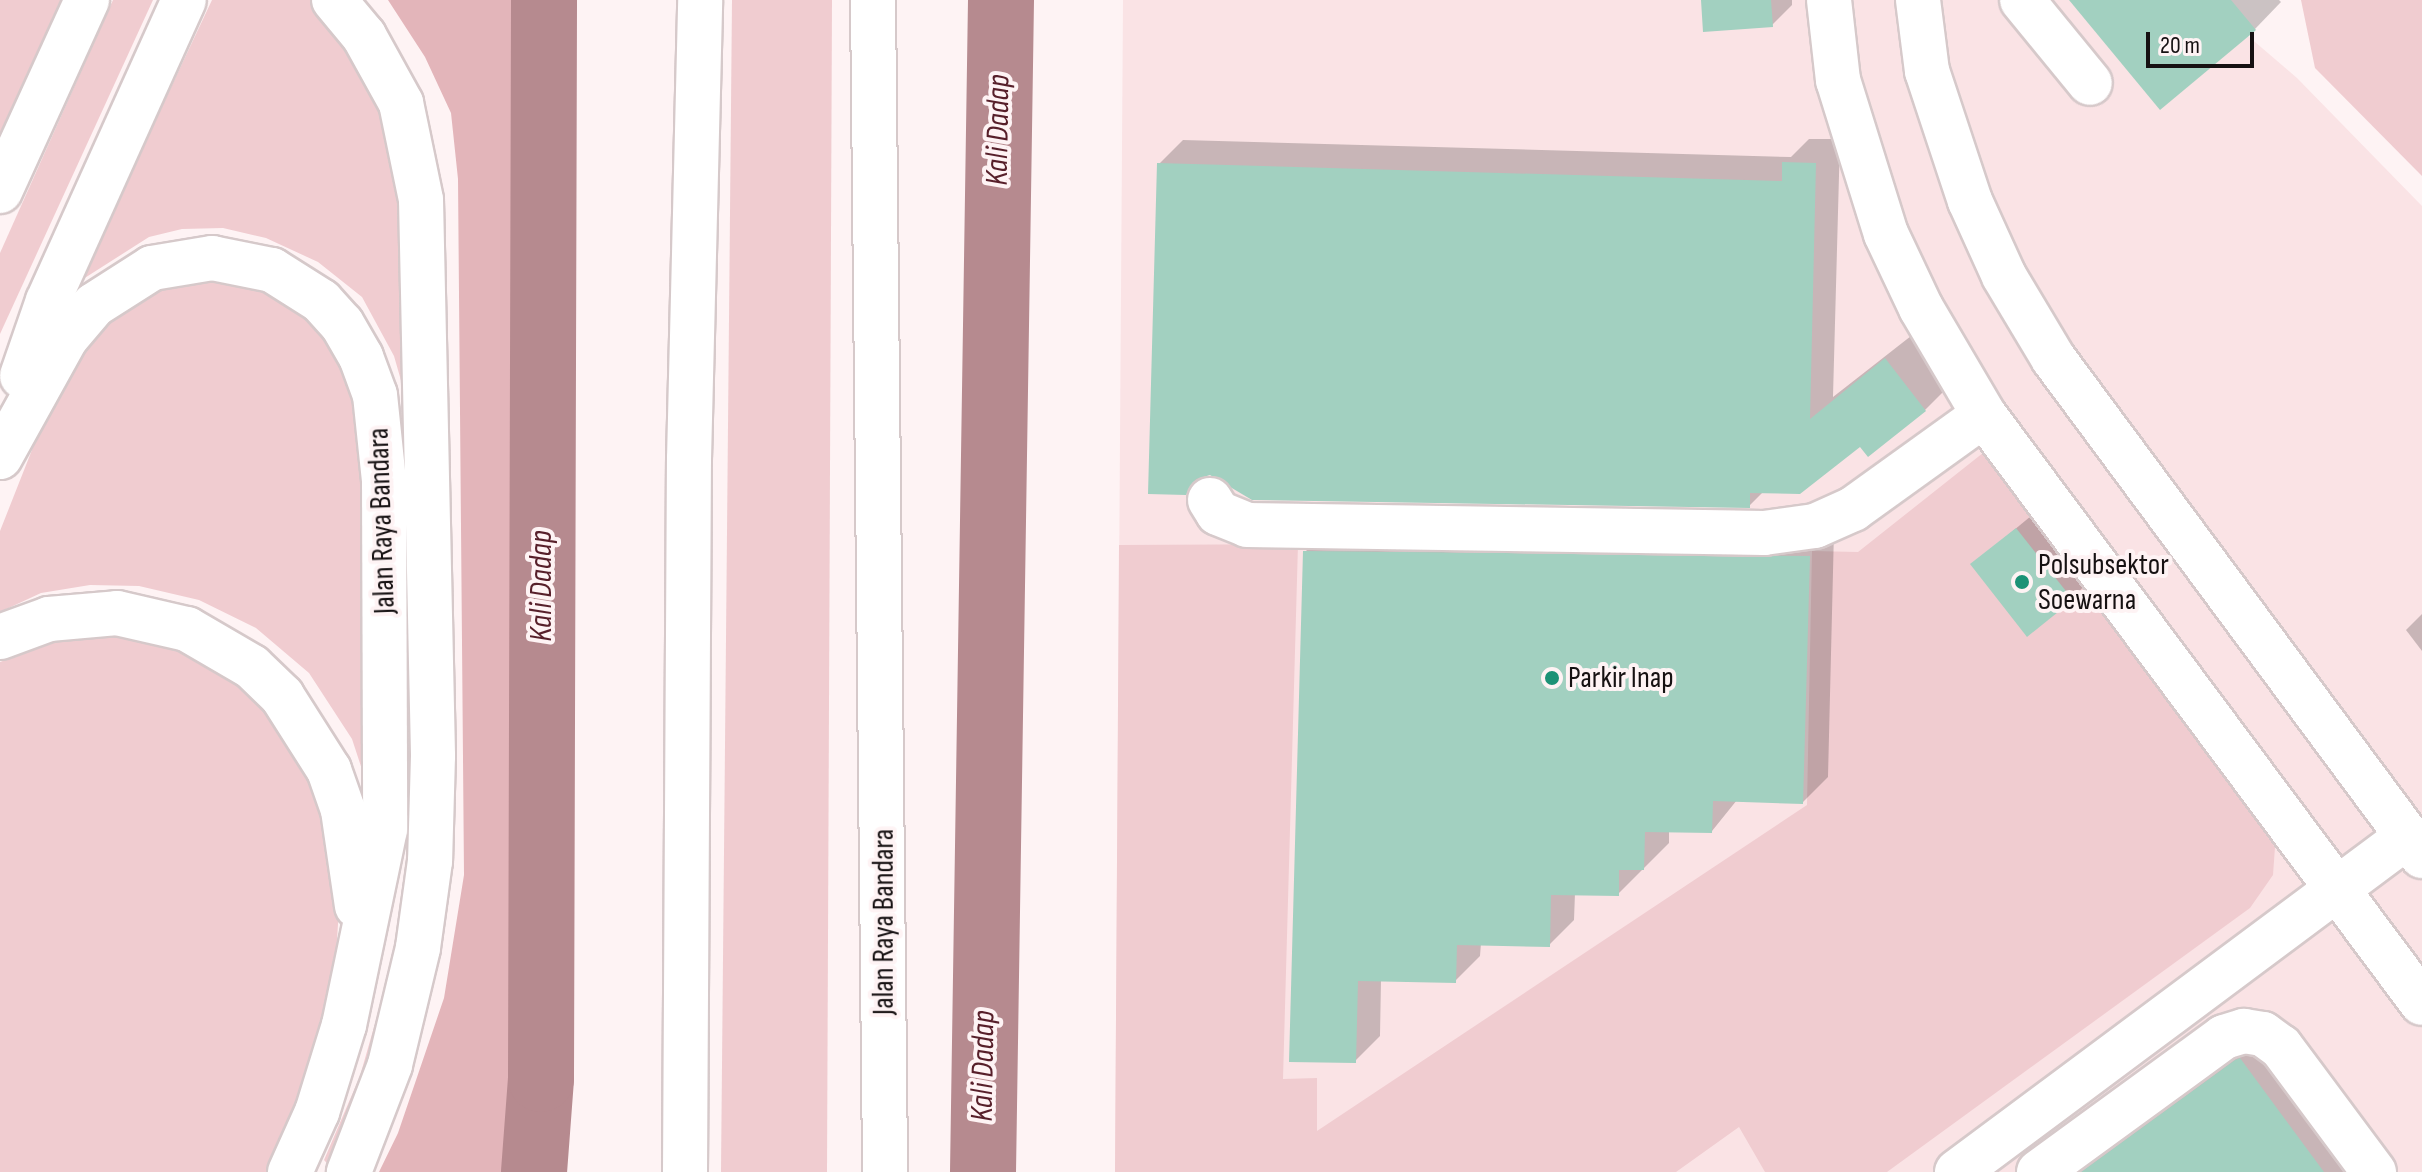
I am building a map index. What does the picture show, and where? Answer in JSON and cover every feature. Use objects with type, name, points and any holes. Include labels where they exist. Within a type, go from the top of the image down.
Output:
[{"type":"street","points":[[0,191],[87,0]]},
{"type":"street","points":[[0,439],[48,301],[184,0]]},
{"type":"street","points":[[334,0],[364,36],[401,103],[421,200],[433,756],[430,861],[418,948],[390,1065],[348,1170]]},
{"type":"street","points":[[685,1172],[689,459],[700,0]]},
{"type":"street","name":"Jalan Raya Bandara","points":[[873,0],[885,1172]]},
{"type":"street","points":[[1829,0],[1838,80],[1886,234],[1921,308],[1984,415],[2422,1003]]},
{"type":"street","points":[[1918,0],[1927,71],[1946,134],[1970,201],[2012,290],[2053,358],[2415,846],[2336,890],[1957,1172]]},
{"type":"street","points":[[2022,0],[2090,83]]},
{"type":"street","name":"Jalan Raya Bandara","points":[[0,457],[66,338],[94,305],[152,268],[212,258],[272,270],[321,301],[342,324],[361,357],[382,438],[389,765],[385,829],[361,954],[317,1112],[290,1172]]},
{"type":"street","points":[[1210,500],[1218,513],[1247,525],[1764,533],[1815,526],[1853,509],[1984,415]]},
{"type":"street","points":[[0,637],[49,619],[117,613],[187,629],[252,667],[282,696],[329,770],[353,859],[361,954]]},
{"type":"street","points":[[2039,1172],[2224,1037],[2244,1031],[2263,1034],[2281,1047],[2374,1172]]},
{"type":"shaded area","points":[[0,0],[66,0],[0,143]]},
{"type":"shaded area","points":[[113,0],[153,0],[0,334],[0,253]]},
{"type":"shaded area","points":[[212,0],[320,0],[394,108],[428,707],[398,988],[334,1171],[324,1160],[360,1076],[386,985],[405,895],[414,811],[406,398],[394,356],[362,297],[318,262],[266,238],[223,228],[182,229],[149,237],[80,281]]},
{"type":"shaded area","points":[[388,0],[536,0],[532,1080],[525,1172],[379,1172],[398,1133],[444,998],[464,875],[458,179],[451,113],[425,57]]},
{"type":"shaded area","points":[[732,0],[832,0],[827,1172],[721,1172]]},
{"type":"shaded area","points":[[1123,0],[2206,0],[2297,78],[2422,206],[2422,1172],[1115,1172]]},
{"type":"shaded area","points":[[2301,0],[2422,0],[2422,176],[2315,68]]},
{"type":"shaded area","points":[[223,280],[263,289],[299,310],[330,343],[351,385],[364,440],[375,809],[352,739],[309,673],[256,628],[199,600],[139,586],[90,585],[41,593],[0,612],[0,531],[60,379],[93,332],[137,295],[176,281]]},
{"type":"shaded area","points":[[1988,449],[2275,847],[2273,875],[2250,908],[1887,1172],[1765,1172],[1739,1127],[1676,1172],[1115,1172],[1119,545],[1298,544],[1283,1079],[1317,1078],[1317,1131],[1807,805],[1812,551],[1858,552]]},
{"type":"shaded area","points":[[133,635],[188,649],[244,681],[294,740],[324,793],[340,892],[335,972],[301,1105],[272,1172],[0,1172],[0,662],[66,638]]},
{"type":"building","points":[[1701,0],[1771,0],[1773,27],[1703,32]]},
{"type":"building","points":[[2069,0],[2231,0],[2256,30],[2160,110]]},
{"type":"building","points":[[1782,162],[1816,163],[1810,419],[1885,358],[1926,411],[1868,457],[1860,447],[1800,494],[1750,493],[1750,508],[1252,500],[1210,475],[1196,479],[1186,495],[1148,494],[1157,163],[1782,181]]},
{"type":"building","name":"Polsubsektor Soewarna","points":[[2016,528],[2073,600],[2027,637],[1970,564]]},
{"type":"building","points":[[1303,551],[1810,556],[1803,804],[1713,801],[1712,833],[1645,832],[1644,870],[1619,870],[1619,896],[1551,895],[1550,947],[1457,945],[1456,983],[1358,981],[1356,1063],[1289,1062]]},
{"type":"building","points":[[2240,1058],[2324,1172],[2081,1172],[2235,1060]]},
{"type":"waterway","name":"Kali Dadap","points":[[534,1172],[541,1079],[544,0]]},
{"type":"waterway","name":"Kali Dadap","points":[[983,1172],[1001,0]]},
{"type":"place","name":"Polsubsektor Soewarna","points":[[2022,582]]},
{"type":"place","name":"Parkir Inap","points":[[1552,678]]}]
